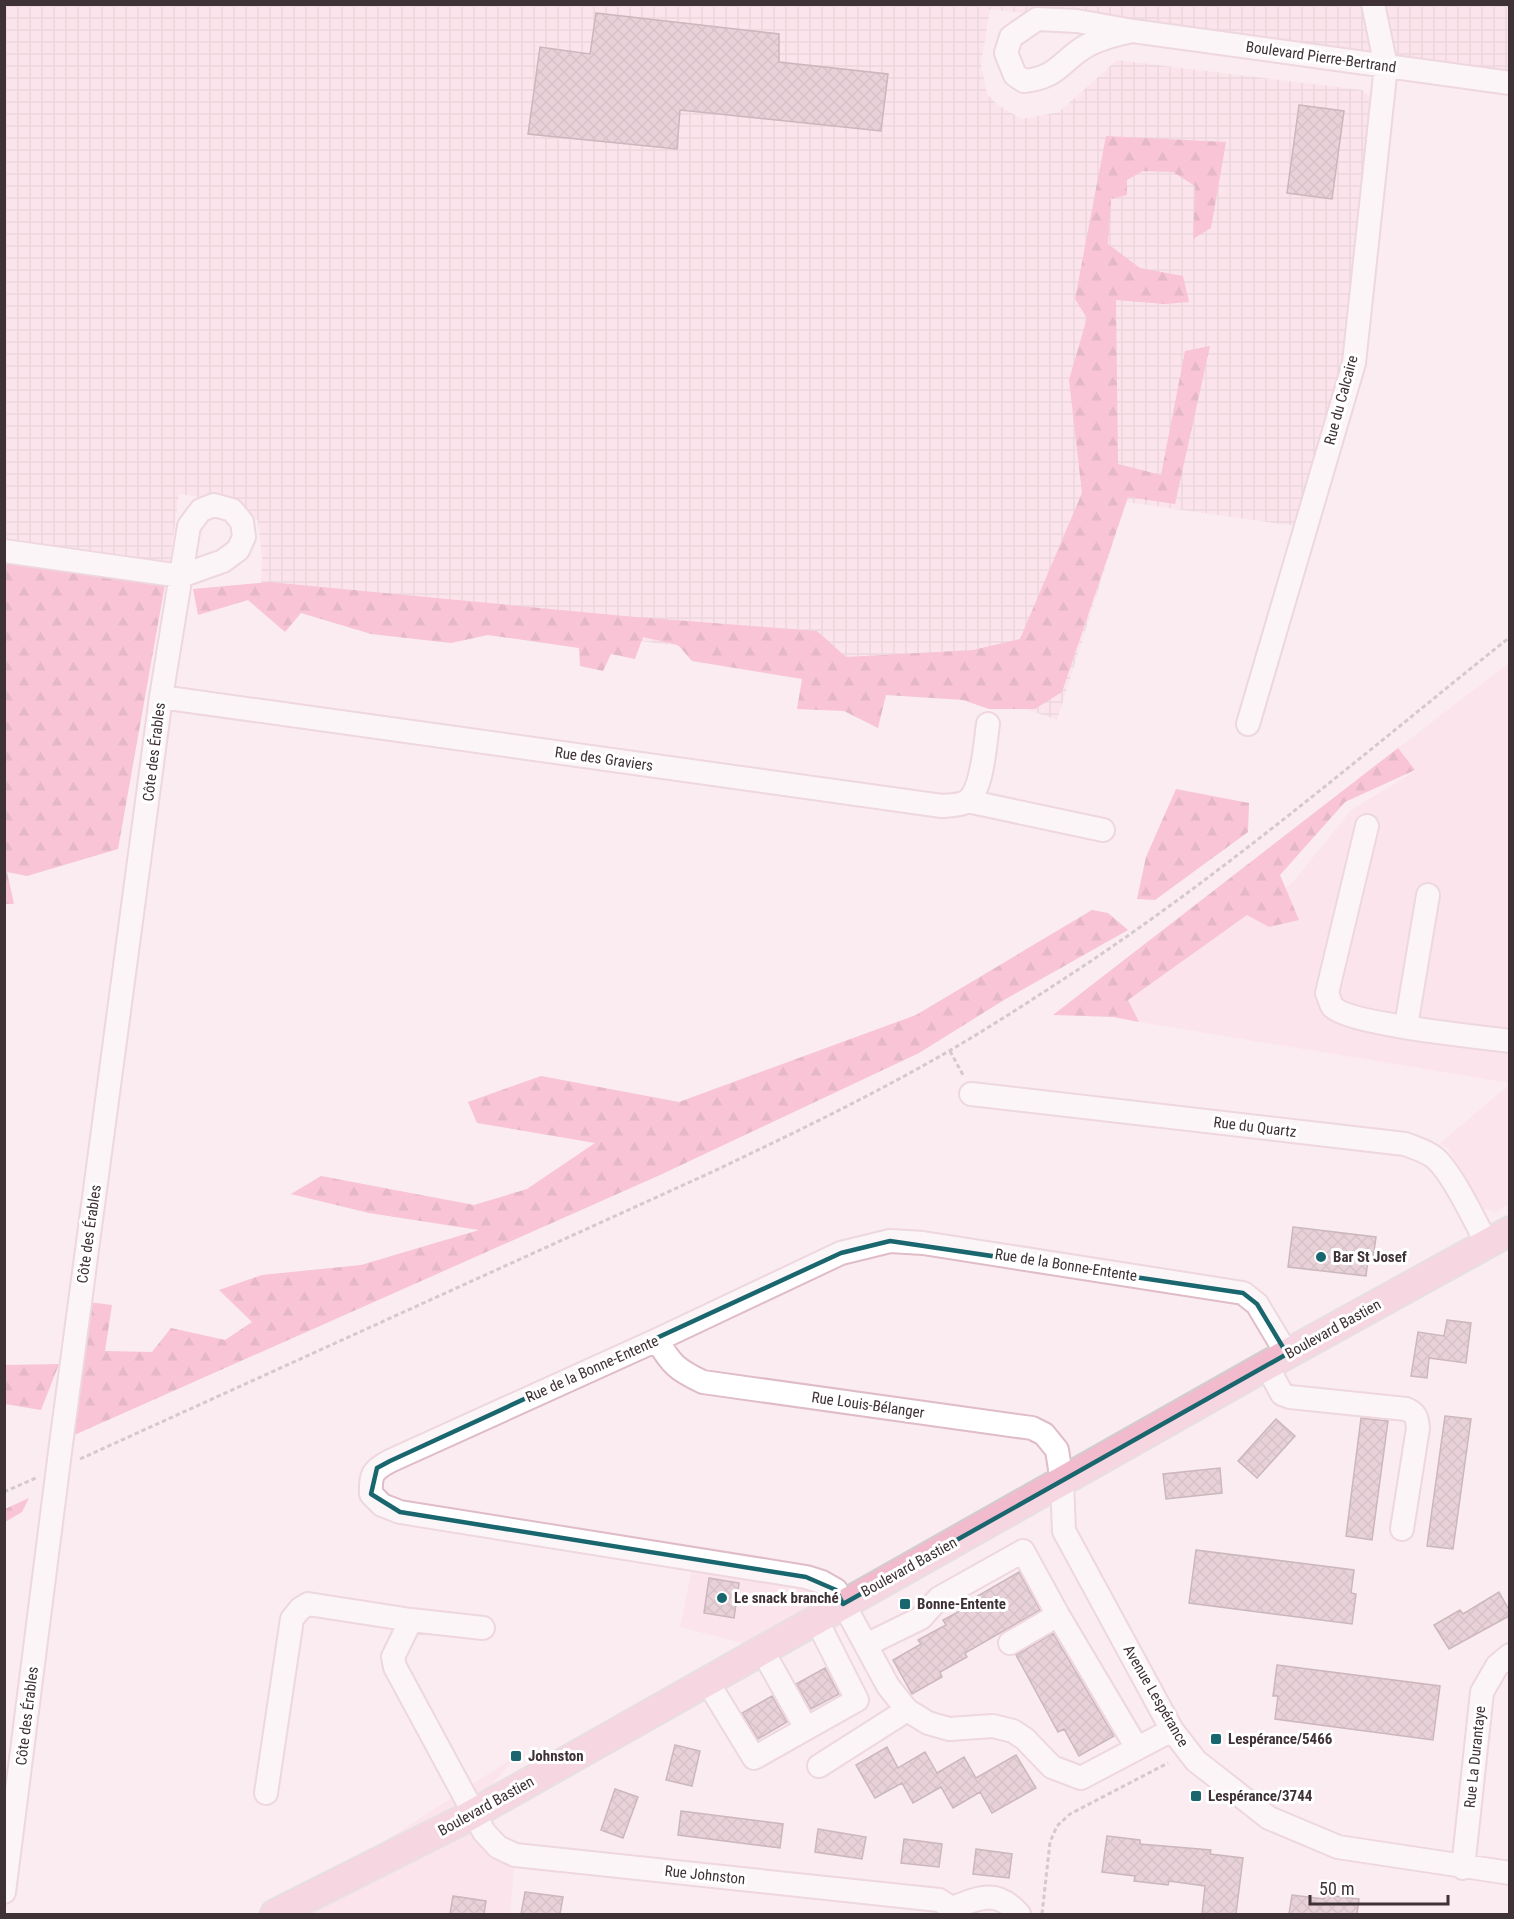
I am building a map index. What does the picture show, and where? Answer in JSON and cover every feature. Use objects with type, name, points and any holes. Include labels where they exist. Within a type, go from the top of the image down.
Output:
[{"type":"main road","name":"Boulevard Bastien","points":[[275,1914],[474,1814],[816,1619],[1498,1238]]},
{"type":"street","name":"Rue du Calcaire","points":[[1248,724],[1354,363],[1386,66],[1373,4]]},
{"type":"street","name":"Boulevard Pierre-Bertrand","points":[[1133,31],[1111,36],[1086,46],[1041,80],[1024,81],[1015,75],[1006,53],[1011,37],[1037,19],[1077,21],[1133,31],[1509,82]]},
{"type":"street","name":"Côte des Érables","points":[[4,551],[181,576],[161,697],[6,1855],[4,1893]]},
{"type":"street","name":"Rue des Graviers","points":[[161,697],[942,806],[957,805],[968,801]]},
{"type":"street","points":[[988,724],[980,778],[968,801],[1103,830]]},
{"type":"street","points":[[1367,826],[1327,993],[1333,1007],[1347,1015],[1509,1041]]},
{"type":"street","points":[[1406,1026],[1428,895]]},
{"type":"street","name":"Rue du Quartz","points":[[967,1085],[1405,1144],[1425,1151],[1445,1168],[1498,1238]]},
{"type":"street","name":"Rue de la Bonne-Entente","points":[[843,1604],[836,1590],[806,1577],[400,1512],[382,1505],[371,1494],[370,1480],[377,1468],[390,1461],[657,1340],[841,1253],[890,1241],[923,1243],[1243,1293],[1257,1304],[1277,1360],[1282,1394],[1290,1397],[1406,1408],[1414,1412],[1418,1428],[1402,1528]]},
{"type":"street","name":"Rue Louis-Bélanger","points":[[657,1340],[670,1361],[685,1374],[703,1382],[1032,1428],[1044,1434],[1057,1450],[1062,1482]]},
{"type":"street","name":"Avenue Lespérance","points":[[1062,1482],[1064,1531],[1172,1730],[1196,1761],[1269,1818],[1338,1847],[1463,1868],[1509,1873]]},
{"type":"street","points":[[866,1646],[921,1618],[939,1598],[1023,1551],[1137,1748]]},
{"type":"street","points":[[266,1793],[292,1619],[300,1609],[308,1604],[411,1620],[483,1628]]},
{"type":"street","points":[[843,1604],[888,1686],[907,1710],[928,1723],[949,1729],[993,1726],[1013,1731],[1052,1767],[1082,1778],[1172,1730]]},
{"type":"street","points":[[1010,1643],[1058,1615]]},
{"type":"street","points":[[707,1682],[754,1758],[857,1700],[816,1619]]},
{"type":"street","name":"Rue Johnston","points":[[411,1620],[393,1657],[395,1667],[484,1832],[498,1846],[515,1855],[939,1900],[952,1911]]},
{"type":"street","points":[[762,1650],[806,1728]]},
{"type":"street","name":"Rue La Durantaye","points":[[1463,1868],[1482,1692],[1497,1666],[1509,1655]]},
{"type":"street","points":[[819,1766],[907,1710]]},
{"type":"street","points":[[952,1911],[974,1899],[992,1897],[1008,1902],[1019,1914]]},
{"type":"path","points":[[78,1460],[806,1128],[950,1051],[1066,978],[1187,892],[1274,827],[1509,637]]},
{"type":"path","points":[[950,1051],[967,1085]]},
{"type":"path","points":[[4,1492],[39,1476]]},
{"type":"path","points":[[1042,1914],[1050,1842],[1057,1826],[1070,1814],[1168,1763]]},
{"type":"highlighted area","points":[[890,1241],[1243,1293],[1257,1304],[1287,1354],[843,1604],[836,1590],[806,1577],[400,1512],[371,1494],[377,1468],[390,1461],[841,1253]]},
{"type":"shaded area","points":[[5,5],[1509,5],[1509,75],[990,9],[981,64],[987,94],[998,105],[1022,119],[1059,112],[1117,60],[1363,90],[1374,101],[1343,361],[1295,526],[1126,502],[1057,720],[948,682],[282,593],[261,585],[262,558],[258,521],[227,501],[179,494],[167,583],[5,561]]},
{"type":"shaded area","points":[[1509,663],[1509,1083],[1139,1022],[1127,1000],[1293,882],[1351,810],[1415,771],[1398,748]]},
{"type":"shaded area","points":[[1509,1085],[1509,1204],[1496,1212],[1484,1209],[1448,1149],[1440,1143]]},
{"type":"shaded area","points":[[694,1559],[836,1590],[764,1649],[680,1627]]},
{"type":"shaded area","points":[[516,1756],[463,1820],[474,1839],[492,1849],[515,1855],[510,1914],[272,1914]]},
{"type":"green space","points":[[1106,136],[1226,142],[1211,228],[1193,239],[1195,186],[1173,172],[1143,171],[1127,180],[1127,195],[1111,199],[1108,244],[1140,268],[1183,276],[1189,302],[1165,304],[1116,300],[1118,464],[1161,475],[1185,351],[1210,346],[1175,504],[1128,497],[1062,692],[1035,709],[989,709],[963,700],[886,695],[878,728],[844,711],[797,709],[802,679],[692,661],[678,645],[643,637],[635,659],[611,654],[603,671],[580,666],[579,648],[488,635],[451,643],[371,634],[301,613],[285,632],[248,600],[198,615],[193,589],[269,582],[624,616],[817,631],[846,657],[973,650],[1020,639],[1082,493],[1069,380],[1087,318],[1075,299]]},
{"type":"green space","points":[[4,553],[166,579],[118,849],[27,876],[7,872],[14,904],[5,904]]},
{"type":"green space","points":[[1398,748],[1415,770],[1345,802],[1280,875],[1299,920],[1269,927],[1247,915],[1128,1000],[1139,1022],[1113,1017],[1053,1015]]},
{"type":"green space","points":[[1176,789],[1249,803],[1248,832],[1155,900],[1137,899],[1146,857]]},
{"type":"green space","points":[[1092,910],[1108,913],[1128,930],[1004,1000],[919,1053],[660,1175],[72,1436],[88,1302],[112,1305],[105,1351],[152,1352],[171,1328],[225,1340],[252,1322],[219,1290],[262,1275],[361,1265],[479,1230],[369,1213],[291,1194],[321,1176],[474,1205],[527,1189],[595,1143],[477,1123],[468,1102],[541,1076],[679,1102],[916,1015]]},
{"type":"green space","points":[[59,1364],[41,1410],[5,1404],[5,1365]]},
{"type":"green space","points":[[29,1498],[22,1512],[5,1522],[5,1509]]},
{"type":"building","points":[[596,13],[779,34],[779,62],[888,74],[881,131],[680,110],[677,149],[528,134],[540,47],[590,54]]},
{"type":"building","points":[[1299,105],[1344,111],[1332,199],[1287,193]]},
{"type":"building","points":[[1293,1227],[1376,1237],[1373,1259],[1368,1259],[1366,1276],[1288,1267]]},
{"type":"building","points":[[1447,1320],[1471,1323],[1466,1363],[1429,1358],[1427,1378],[1411,1376],[1418,1332],[1444,1336]]},
{"type":"building","points":[[1445,1416],[1471,1419],[1453,1549],[1427,1546]]},
{"type":"building","points":[[1361,1418],[1388,1421],[1372,1540],[1346,1536]]},
{"type":"building","points":[[1276,1419],[1295,1436],[1257,1478],[1238,1461]]},
{"type":"building","points":[[1220,1468],[1222,1493],[1166,1499],[1163,1474]]},
{"type":"building","points":[[1196,1550],[1354,1570],[1351,1593],[1356,1594],[1352,1624],[1189,1603]]},
{"type":"building","points":[[1019,1572],[1040,1610],[965,1653],[967,1657],[940,1672],[942,1677],[912,1694],[893,1660],[921,1644],[918,1640],[946,1625],[943,1620],[971,1605],[969,1601]]},
{"type":"building","points":[[709,1578],[739,1583],[734,1618],[704,1613]]},
{"type":"building","points":[[1499,1592],[1509,1610],[1509,1616],[1449,1649],[1434,1625],[1460,1610],[1463,1614]]},
{"type":"building","points":[[1053,1633],[1114,1736],[1079,1756],[1064,1729],[1058,1732],[1016,1655]]},
{"type":"building","points":[[1277,1665],[1440,1686],[1433,1740],[1275,1719],[1278,1696],[1273,1696]]},
{"type":"building","points":[[825,1668],[839,1694],[811,1709],[796,1684]]},
{"type":"building","points":[[772,1696],[787,1722],[758,1739],[742,1713]]},
{"type":"building","points":[[675,1745],[700,1751],[692,1786],[666,1780]]},
{"type":"building","points":[[887,1747],[898,1768],[925,1752],[937,1773],[964,1757],[976,1778],[1016,1755],[1036,1788],[992,1813],[980,1792],[953,1808],[941,1787],[913,1803],[902,1783],[875,1798],[856,1765]]},
{"type":"building","points":[[615,1789],[638,1797],[623,1838],[601,1830]]},
{"type":"building","points":[[681,1811],[783,1824],[780,1848],[678,1835]]},
{"type":"building","points":[[818,1829],[866,1837],[862,1859],[815,1852]]},
{"type":"building","points":[[1107,1836],[1140,1840],[1140,1844],[1211,1850],[1210,1854],[1243,1858],[1236,1914],[1202,1914],[1205,1886],[1169,1881],[1168,1885],[1134,1881],[1135,1876],[1102,1872]]},
{"type":"building","points":[[904,1839],[942,1844],[939,1867],[901,1863]]},
{"type":"building","points":[[976,1849],[1012,1854],[1009,1878],[973,1874]]},
{"type":"building","points":[[525,1892],[563,1897],[560,1914],[521,1914]]},
{"type":"building","points":[[1292,1895],[1324,1899],[1325,1895],[1359,1899],[1357,1914],[1289,1914]]},
{"type":"building","points":[[453,1896],[486,1901],[484,1914],[450,1914]]},
{"type":"place","name":"Bar St Josef","points":[[1321,1257]]},
{"type":"place","name":"Le snack branché","points":[[722,1598]]},
{"type":"place","name":"Bonne-Entente","points":[[905,1604]]},
{"type":"place","name":"Lespérance/5466","points":[[1216,1739]]},
{"type":"place","name":"Johnston","points":[[516,1756]]},
{"type":"place","name":"Lespérance/3744","points":[[1196,1796]]}]
